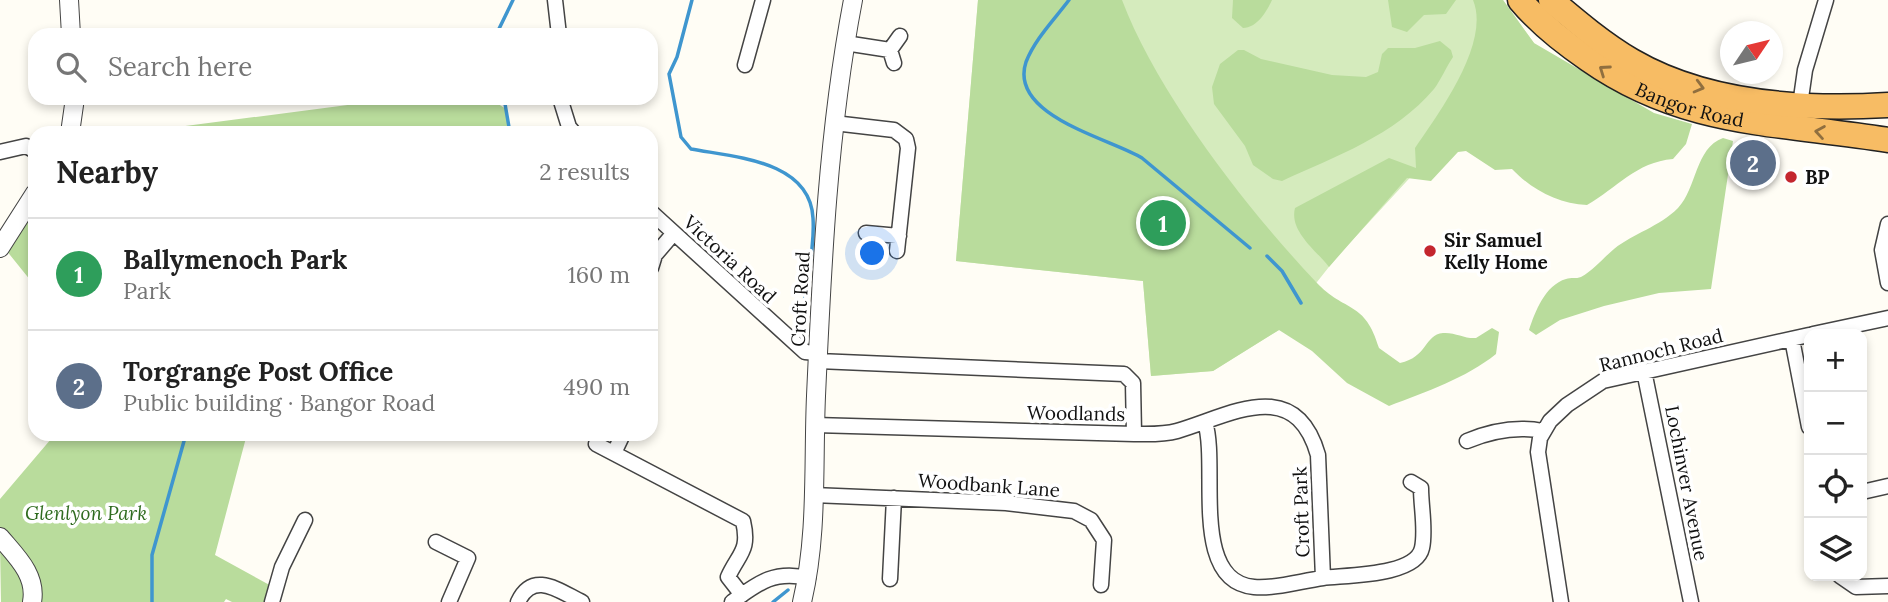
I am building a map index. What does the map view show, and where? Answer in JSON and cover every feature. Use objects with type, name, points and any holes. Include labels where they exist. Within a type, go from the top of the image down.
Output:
[{"type":"highway","name":"Bangor Road","points":[[1520,0],[1541,24],[1578,38],[1616,79],[1686,109],[1776,127],[1888,141]]},
{"type":"highway","points":[[1551,0],[1578,38],[1681,82],[1748,98],[1800,105],[1888,105]]},
{"type":"street","points":[[69,0],[71,28]]},
{"type":"street","points":[[555,0],[558,28]]},
{"type":"street","points":[[745,65],[763,0]]},
{"type":"street","name":"Croft Road","points":[[802,602],[808,578],[818,357],[834,123],[853,0]]},
{"type":"street","points":[[1800,105],[1805,70],[1826,0]]},
{"type":"street","points":[[845,43],[892,57],[900,36]]},
{"type":"street","points":[[71,126],[74,105]]},
{"type":"street","points":[[562,105],[569,126]]},
{"type":"street","points":[[834,123],[894,130],[906,139],[908,148],[897,251]]},
{"type":"street","points":[[0,152],[28,146]]},
{"type":"street","points":[[0,248],[28,204]]},
{"type":"street","name":"Victoria Road","points":[[658,219],[804,352],[818,357]]},
{"type":"street","points":[[1888,224],[1882,250],[1888,283]]},
{"type":"street","points":[[866,233],[899,236]]},
{"type":"street","points":[[658,252],[673,234]]},
{"type":"street","name":"Rannoch Road","points":[[1838,329],[1888,318]]},
{"type":"street","name":"Rannoch Road","points":[[1543,431],[1567,405],[1613,378],[1804,336]]},
{"type":"street","points":[[1792,339],[1804,401]]},
{"type":"street","name":"Woodlands","points":[[815,425],[1134,434],[1133,381],[1124,374],[818,357]]},
{"type":"street","name":"Lochinver Avenue","points":[[1644,371],[1691,602]]},
{"type":"street","name":"Croft Park","points":[[1134,434],[1166,434],[1257,405],[1283,411],[1306,428],[1318,454],[1323,578],[1252,587],[1235,582],[1222,570],[1213,546],[1210,447],[1205,422]]},
{"type":"street","points":[[1467,441],[1481,435],[1516,429],[1543,431],[1538,452],[1561,602]]},
{"type":"street","points":[[614,453],[620,441]]},
{"type":"street","points":[[596,444],[743,521],[747,537],[744,553],[728,577],[737,598],[776,574],[808,578]]},
{"type":"street","points":[[1323,578],[1405,567],[1417,559],[1423,545],[1420,488],[1411,482]]},
{"type":"street","points":[[1867,491],[1888,486]]},
{"type":"street","name":"Woodbank Lane","points":[[813,495],[1017,504],[1080,513],[1097,526],[1104,540],[1101,585]]},
{"type":"street","points":[[890,579],[894,498]]},
{"type":"street","points":[[272,602],[282,566],[305,520]]},
{"type":"street","points":[[0,537],[23,564],[33,583],[32,602]]},
{"type":"street","points":[[436,542],[468,558],[449,602]]},
{"type":"street","points":[[1847,581],[1856,587],[1888,586]]},
{"type":"street","points":[[518,602],[529,587],[544,584],[582,602]]},
{"type":"green space","points":[[978,0],[1503,0],[1534,43],[1336,258],[1279,330],[1213,371],[1151,376],[1143,281],[956,261]]},
{"type":"green space","points":[[978,0],[1122,0],[1157,73],[1206,148],[1289,253],[1316,282],[1326,292],[1361,314],[1379,348],[1400,363],[1416,356],[1437,335],[1447,333],[1476,338],[1492,328],[1499,332],[1496,354],[1459,377],[1389,406],[1347,383],[1312,351],[1279,330],[1213,371],[1151,376],[1143,281],[956,261]]},
{"type":"green space","points":[[1233,0],[1272,0],[1257,22],[1243,28],[1232,18]]},
{"type":"green space","points":[[1388,0],[1456,0],[1446,14],[1424,15],[1407,32],[1392,27]]},
{"type":"green space","points":[[1473,0],[1503,0],[1534,43],[1654,113],[1692,124],[1686,144],[1673,159],[1637,170],[1587,205],[1556,198],[1536,189],[1512,169],[1495,170],[1466,151],[1458,152],[1431,181],[1407,178],[1329,267],[1300,232],[1294,216],[1295,208],[1389,158],[1416,168],[1415,148],[1448,98],[1469,57],[1477,17]]},
{"type":"green space","points":[[1440,41],[1451,50],[1453,57],[1434,89],[1418,105],[1383,132],[1282,181],[1273,179],[1253,165],[1245,146],[1214,104],[1212,87],[1220,64],[1238,50],[1244,50],[1261,59],[1332,75],[1366,77],[1378,72],[1382,54],[1388,48],[1415,48]]},
{"type":"green space","points":[[347,105],[500,105],[506,109],[510,126],[186,126]]},
{"type":"green space","points":[[1723,138],[1733,141],[1711,289],[1659,293],[1560,320],[1536,335],[1529,330],[1538,308],[1552,287],[1566,279],[1579,278],[1586,274],[1622,243],[1663,220],[1678,208],[1689,190],[1701,159],[1714,143]]},
{"type":"green space","points":[[28,214],[28,277],[6,250]]},
{"type":"green space","name":"Glenlyon Park","points":[[49,441],[245,441],[215,555],[275,588],[272,602],[232,602],[226,599],[224,602],[40,602],[40,581],[36,571],[0,529],[0,499]]},
{"type":"green space","points":[[0,545],[25,574],[28,602],[1,602]]},
{"type":"waterway","points":[[499,28],[513,0]]},
{"type":"waterway","points":[[692,0],[677,57],[669,74],[681,137],[691,149],[767,165],[799,184],[809,199],[813,218],[813,242],[803,315]]},
{"type":"waterway","points":[[1069,0],[1040,38],[1026,62],[1025,81],[1032,97],[1066,123],[1142,158],[1250,248]]},
{"type":"waterway","points":[[505,105],[509,126]]},
{"type":"waterway","points":[[1267,256],[1282,271],[1301,303]]},
{"type":"waterway","points":[[152,602],[152,555],[184,441]]},
{"type":"waterway","points":[[773,602],[788,590]]},
{"type":"place","name":"Torgrange Post Office","points":[[1753,163]]},
{"type":"place","name":"BP","points":[[1791,177]]},
{"type":"place","name":"Ballymenoch Park","points":[[1163,223]]},
{"type":"place","name":"Sir Samuel Kelly Home","points":[[1430,251]]}]
